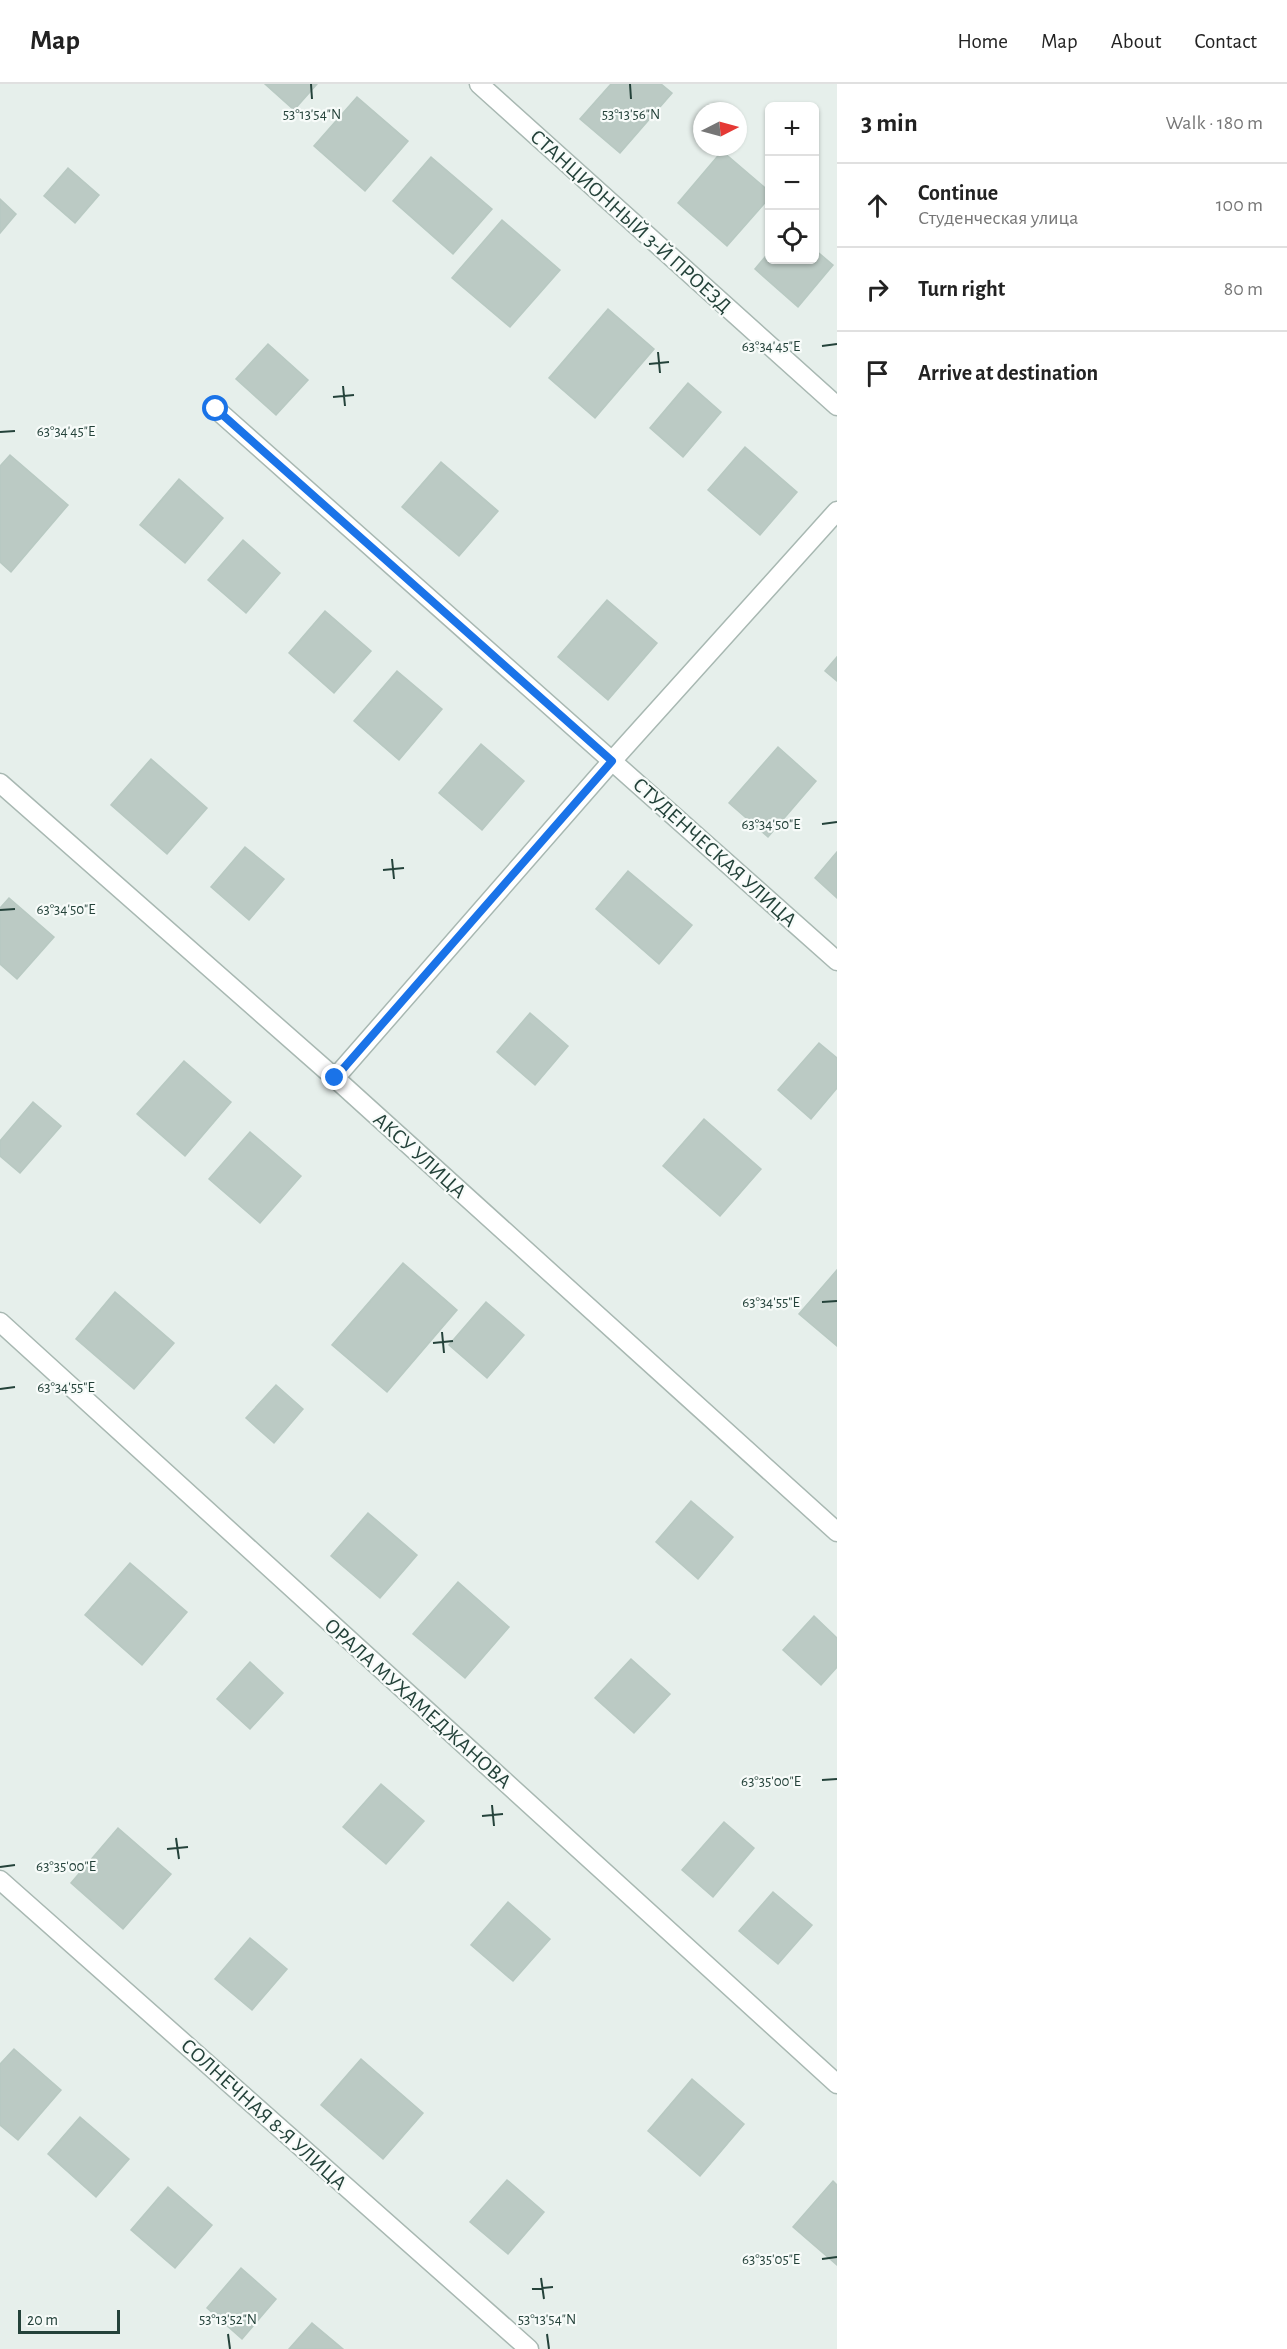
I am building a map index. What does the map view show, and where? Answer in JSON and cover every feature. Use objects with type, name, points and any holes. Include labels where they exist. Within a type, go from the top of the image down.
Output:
[{"type":"street","name":"СТАНЦИОННЫЙ 3-Й ПРОЕЗД","points":[[479,84],[837,406]]},
{"type":"street","name":"СТУДЕНЧЕСКАЯ УЛИЦА","points":[[216,409],[837,961]]},
{"type":"street","points":[[335,1078],[612,761],[837,511]]},
{"type":"street","name":"АКСУ УЛИЦА","points":[[0,783],[335,1078],[837,1532]]},
{"type":"street","name":"ОРАЛА МУХАМЕДЖАНОВА","points":[[0,1322],[837,2084]]},
{"type":"street","name":"СОЛНЕЧНАЯ 8-Я УЛИЦА","points":[[0,1880],[529,2349]]},
{"type":"building","points":[[265,84],[317,84],[294,110]]},
{"type":"building","points":[[611,84],[661,84],[672,93],[620,153],[580,119]]},
{"type":"building","points":[[357,97],[408,141],[365,191],[314,146]]},
{"type":"building","points":[[718,156],[728,156],[765,188],[765,203],[727,246],[678,203]]},
{"type":"building","points":[[431,157],[492,209],[453,254],[393,201]]},
{"type":"building","points":[[68,168],[99,195],[75,223],[44,196]]},
{"type":"building","points":[[0,199],[16,214],[0,233]]},
{"type":"building","points":[[502,220],[560,270],[510,327],[452,278]]},
{"type":"building","points":[[819,253],[833,265],[798,307],[755,269],[765,257],[765,264],[819,264]]},
{"type":"building","points":[[608,309],[654,349],[595,418],[549,378]]},
{"type":"building","points":[[268,344],[308,380],[276,415],[236,379]]},
{"type":"building","points":[[688,383],[721,412],[683,457],[650,428]]},
{"type":"building","points":[[745,447],[797,492],[760,535],[708,490]]},
{"type":"building","points":[[10,455],[68,505],[11,572],[0,562],[0,466]]},
{"type":"building","points":[[441,462],[498,511],[459,556],[402,507]]},
{"type":"building","points":[[179,479],[223,518],[185,563],[140,525]]},
{"type":"building","points":[[243,540],[280,573],[246,613],[208,580]]},
{"type":"building","points":[[607,600],[657,643],[608,700],[558,657]]},
{"type":"building","points":[[325,611],[371,651],[334,693],[289,653]]},
{"type":"building","points":[[837,657],[837,681],[825,671]]},
{"type":"building","points":[[397,671],[442,709],[399,760],[354,721]]},
{"type":"building","points":[[481,744],[524,781],[482,830],[439,793]]},
{"type":"building","points":[[778,747],[816,781],[768,837],[729,803]]},
{"type":"building","points":[[151,759],[207,808],[167,854],[111,805]]},
{"type":"building","points":[[245,847],[284,879],[249,920],[211,887]]},
{"type":"building","points":[[837,852],[837,898],[815,878]]},
{"type":"building","points":[[628,871],[692,925],[659,964],[596,909]]},
{"type":"building","points":[[9,898],[54,937],[17,979],[0,964],[0,908]]},
{"type":"building","points":[[530,1013],[568,1046],[535,1085],[497,1052]]},
{"type":"building","points":[[819,1043],[837,1058],[837,1088],[811,1119],[778,1090]]},
{"type":"building","points":[[184,1061],[231,1102],[185,1156],[137,1114]]},
{"type":"building","points":[[33,1102],[61,1126],[20,1173],[0,1156],[0,1141]]},
{"type":"building","points":[[704,1119],[761,1169],[720,1216],[663,1166]]},
{"type":"building","points":[[250,1132],[301,1176],[260,1223],[209,1179]]},
{"type":"building","points":[[403,1263],[457,1310],[387,1392],[332,1345]]},
{"type":"building","points":[[837,1270],[837,1346],[799,1314]]},
{"type":"building","points":[[115,1292],[174,1343],[134,1389],[76,1339]]},
{"type":"building","points":[[486,1302],[524,1335],[487,1378],[449,1345]]},
{"type":"building","points":[[276,1385],[303,1409],[274,1443],[246,1418]]},
{"type":"building","points":[[691,1501],[733,1537],[698,1579],[656,1542]]},
{"type":"building","points":[[368,1513],[417,1555],[380,1598],[331,1556]]},
{"type":"building","points":[[130,1563],[187,1612],[142,1665],[85,1615]]},
{"type":"building","points":[[458,1582],[509,1627],[465,1678],[413,1634]]},
{"type":"building","points":[[814,1616],[837,1638],[837,1667],[821,1685],[783,1650]]},
{"type":"building","points":[[631,1659],[670,1694],[634,1733],[595,1698]]},
{"type":"building","points":[[250,1662],[283,1693],[250,1729],[217,1699]]},
{"type":"building","points":[[381,1784],[424,1821],[386,1864],[343,1827]]},
{"type":"building","points":[[724,1822],[754,1848],[713,1897],[682,1870]]},
{"type":"building","points":[[118,1828],[171,1874],[123,1929],[71,1883]]},
{"type":"building","points":[[773,1892],[812,1925],[778,1964],[739,1931]]},
{"type":"building","points":[[508,1902],[550,1939],[513,1981],[471,1945]]},
{"type":"building","points":[[250,1938],[287,1969],[252,2010],[215,1979]]},
{"type":"building","points":[[14,2049],[61,2090],[18,2140],[0,2125],[0,2064]]},
{"type":"building","points":[[361,2059],[423,2113],[383,2159],[321,2105]]},
{"type":"building","points":[[692,2079],[744,2124],[700,2176],[648,2131]]},
{"type":"building","points":[[80,2117],[129,2159],[96,2197],[48,2154]]},
{"type":"building","points":[[507,2180],[544,2212],[508,2254],[470,2222]]},
{"type":"building","points":[[833,2181],[837,2185],[837,2265],[793,2227]]},
{"type":"building","points":[[168,2187],[212,2225],[175,2268],[131,2230]]},
{"type":"building","points":[[241,2268],[276,2299],[242,2339],[207,2308]]},
{"type":"building","points":[[312,2323],[343,2349],[289,2349]]},
{"type":"route","points":[[216,409],[612,761],[335,1078]]}]
